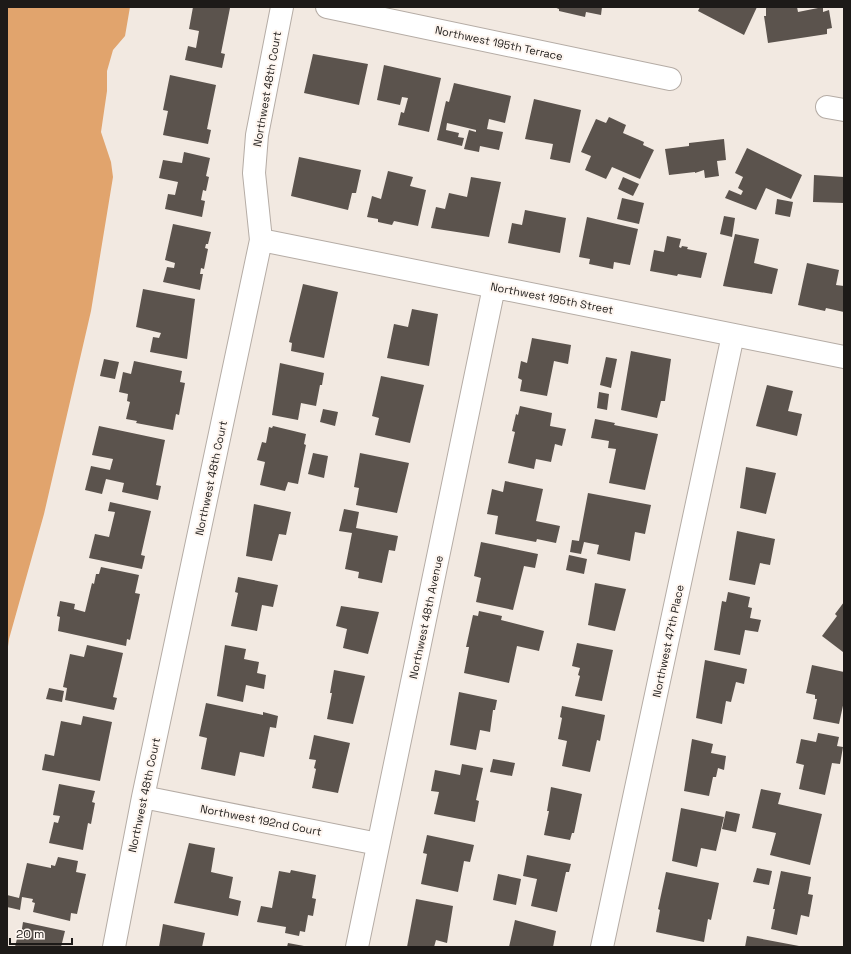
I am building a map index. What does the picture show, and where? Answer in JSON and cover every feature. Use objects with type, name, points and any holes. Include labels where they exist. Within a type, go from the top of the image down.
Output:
[{"type":"street","name":"Northwest 48th Court","points":[[114,947],[261,240],[254,173],[257,135],[282,7]]},
{"type":"street","name":"Northwest 195th Terrace","points":[[327,7],[670,79]]},
{"type":"street","name":"Northwest 195th Street","points":[[261,240],[844,357]]},
{"type":"street","name":"Northwest 48th Avenue","points":[[357,947],[494,287]]},
{"type":"street","name":"Northwest 47th Place","points":[[602,947],[733,334]]},
{"type":"street","name":"Northwest 192nd Court","points":[[144,797],[378,844]]},
{"type":"shaded area","points":[[7,7],[130,7],[125,36],[113,50],[107,71],[107,91],[101,132],[111,162],[113,177],[91,311],[44,514],[9,639],[7,654]]},
{"type":"building","points":[[193,7],[230,8],[221,53],[225,54],[222,68],[185,60],[188,46],[196,48],[199,31],[189,29]]},
{"type":"building","points":[[554,7],[602,7],[601,15],[586,12],[585,17],[559,11],[559,9]]},
{"type":"building","points":[[700,7],[757,7],[744,35],[698,11]]},
{"type":"building","points":[[766,7],[797,7],[798,12],[823,7],[823,12],[829,10],[832,28],[827,29],[827,34],[768,43],[764,16],[766,16]]},
{"type":"building","points":[[313,54],[368,64],[359,105],[304,93]]},
{"type":"building","points":[[384,65],[441,78],[429,132],[398,125],[401,112],[404,113],[408,98],[402,97],[400,105],[377,100]]},
{"type":"building","points":[[170,75],[216,85],[207,129],[211,130],[208,144],[163,135],[168,111],[163,110]]},
{"type":"building","points":[[454,83],[511,96],[505,123],[489,119],[487,129],[503,132],[499,150],[480,146],[479,152],[464,149],[469,130],[476,132],[476,130],[447,123],[446,130],[459,133],[458,137],[464,138],[462,146],[437,140],[446,101],[449,102]]},
{"type":"building","points":[[534,99],[581,110],[570,163],[550,159],[553,144],[525,139]]},
{"type":"building","points":[[609,117],[626,125],[623,133],[644,142],[643,145],[654,150],[640,179],[612,167],[606,179],[585,170],[591,156],[581,152],[596,119],[606,123]]},
{"type":"building","points":[[724,139],[726,160],[717,161],[719,176],[705,178],[704,170],[695,173],[669,175],[665,149],[689,146],[689,143]]},
{"type":"building","points":[[747,148],[802,175],[791,199],[766,188],[756,210],[725,198],[729,190],[741,195],[743,191],[738,188],[743,177],[735,173]]},
{"type":"building","points":[[184,152],[210,158],[206,176],[209,177],[206,191],[203,190],[201,200],[205,201],[202,217],[165,209],[168,194],[175,195],[178,182],[159,178],[163,160],[182,163]]},
{"type":"building","points":[[299,157],[361,170],[356,193],[352,193],[348,210],[291,196]]},
{"type":"building","points":[[388,171],[413,177],[410,186],[426,190],[418,226],[394,221],[392,225],[378,222],[378,219],[367,217],[372,196],[381,199]]},
{"type":"building","points":[[814,175],[844,177],[844,203],[813,202]]},
{"type":"building","points":[[471,177],[501,182],[489,237],[431,228],[436,207],[445,209],[449,193],[467,197]]},
{"type":"building","points":[[623,177],[639,184],[633,196],[618,189]]},
{"type":"building","points":[[622,198],[644,203],[639,224],[617,219]]},
{"type":"building","points":[[777,199],[793,202],[790,217],[775,214]]},
{"type":"building","points":[[525,210],[566,218],[560,253],[508,243],[512,223],[522,225]]},
{"type":"building","points":[[724,216],[735,218],[732,237],[720,234]]},
{"type":"building","points":[[587,217],[638,229],[630,265],[614,262],[613,269],[589,264],[590,259],[579,257]]},
{"type":"building","points":[[173,224],[211,232],[208,244],[206,244],[205,248],[208,249],[204,269],[201,268],[200,274],[203,274],[200,290],[163,282],[167,267],[174,268],[175,263],[165,260]]},
{"type":"building","points":[[735,234],[759,239],[754,263],[778,269],[772,294],[723,286]]},
{"type":"building","points":[[667,236],[681,239],[679,247],[681,248],[682,246],[688,247],[687,249],[707,253],[701,278],[678,274],[677,276],[650,271],[654,250],[664,252]]},
{"type":"building","points":[[807,263],[839,270],[836,285],[844,286],[844,312],[826,308],[825,311],[798,305]]},
{"type":"building","points":[[303,284],[338,292],[324,358],[291,351],[292,343],[289,342]]},
{"type":"building","points":[[143,289],[195,299],[187,359],[150,352],[153,337],[159,338],[161,333],[136,327]]},
{"type":"building","points":[[412,309],[438,314],[429,366],[387,358],[394,324],[408,327]]},
{"type":"building","points":[[532,338],[571,345],[568,364],[554,361],[547,396],[520,391],[522,380],[518,378],[521,361],[527,363]]},
{"type":"building","points":[[631,351],[671,359],[665,401],[661,401],[657,418],[621,410]]},
{"type":"building","points":[[606,357],[617,359],[611,388],[600,385]]},
{"type":"building","points":[[104,359],[119,362],[115,379],[100,376]]},
{"type":"building","points":[[134,361],[182,371],[180,382],[185,383],[179,415],[176,414],[173,430],[136,423],[137,421],[126,419],[130,402],[127,401],[128,394],[119,392],[123,372],[131,374]]},
{"type":"building","points":[[280,363],[324,373],[316,406],[301,403],[298,420],[272,415]]},
{"type":"building","points":[[381,376],[424,385],[410,443],[375,435],[379,418],[372,416]]},
{"type":"building","points":[[767,385],[793,391],[788,411],[802,414],[797,436],[756,426]]},
{"type":"building","points":[[599,392],[609,394],[607,410],[597,408]]},
{"type":"building","points":[[520,406],[552,413],[550,426],[566,429],[562,446],[555,444],[551,462],[536,459],[534,469],[508,463],[515,432],[512,431],[516,414],[518,415]]},
{"type":"building","points":[[323,409],[338,412],[335,426],[320,422]]},
{"type":"building","points":[[595,419],[615,423],[614,425],[658,434],[645,490],[609,483],[616,449],[608,448],[609,441],[591,438]]},
{"type":"building","points":[[99,426],[165,440],[156,485],[161,486],[158,500],[122,492],[124,483],[106,479],[102,494],[85,490],[91,466],[110,470],[113,459],[92,455]]},
{"type":"building","points":[[273,426],[306,434],[304,444],[306,445],[298,484],[288,482],[285,491],[260,485],[265,462],[257,460],[262,442],[266,443],[269,427],[272,428]]},
{"type":"building","points":[[313,453],[328,456],[324,478],[308,474]]},
{"type":"building","points":[[360,453],[409,463],[397,513],[356,505],[359,488],[354,487]]},
{"type":"building","points":[[746,467],[776,473],[766,514],[740,508]]},
{"type":"building","points":[[505,481],[543,489],[536,521],[560,526],[556,543],[537,539],[536,542],[495,534],[498,516],[487,514],[492,489],[503,492]]},
{"type":"building","points":[[588,493],[651,505],[645,534],[635,532],[630,561],[597,554],[599,545],[584,542],[581,554],[570,552],[572,540],[579,541]]},
{"type":"building","points":[[110,502],[151,511],[141,555],[145,556],[142,569],[89,558],[95,534],[109,537],[115,512],[108,511]]},
{"type":"building","points":[[254,504],[291,512],[286,535],[279,534],[272,561],[246,556]]},
{"type":"building","points":[[344,509],[359,512],[356,528],[398,536],[395,551],[389,550],[382,583],[358,578],[359,572],[345,569],[352,533],[339,531]]},
{"type":"building","points":[[737,531],[775,539],[770,565],[760,563],[755,585],[729,580]]},
{"type":"building","points":[[481,542],[538,554],[535,568],[524,566],[513,610],[476,602],[481,578],[474,576]]},
{"type":"building","points":[[569,555],[587,559],[584,574],[566,570]]},
{"type":"building","points":[[101,567],[139,575],[135,593],[140,594],[130,640],[127,639],[126,646],[58,631],[60,617],[57,616],[60,601],[75,604],[74,609],[85,612],[92,583],[94,584],[96,574],[99,574]]},
{"type":"building","points":[[238,577],[278,585],[273,607],[262,605],[257,631],[231,626],[238,593],[235,592]]},
{"type":"building","points":[[595,583],[626,589],[615,631],[588,625]]},
{"type":"building","points":[[728,592],[750,597],[748,607],[752,608],[750,618],[761,620],[758,632],[745,630],[740,655],[714,650],[722,601],[726,602]]},
{"type":"building","points":[[844,602],[843,652],[822,636],[837,616],[835,614]]},
{"type":"building","points":[[341,606],[379,612],[368,654],[343,648],[347,629],[336,626]]},
{"type":"building","points":[[479,611],[502,616],[501,620],[544,631],[539,651],[517,646],[509,683],[464,673],[469,647],[466,647],[473,615],[478,616]]},
{"type":"building","points":[[577,643],[613,650],[602,701],[575,696],[580,676],[578,675],[580,668],[572,666]]},
{"type":"building","points":[[87,645],[123,653],[113,697],[117,698],[114,710],[65,700],[67,688],[63,687],[70,654],[84,657]]},
{"type":"building","points":[[225,645],[246,649],[244,659],[259,662],[257,673],[266,675],[264,689],[246,685],[243,702],[217,696]]},
{"type":"building","points":[[705,660],[747,669],[744,684],[736,682],[731,702],[726,701],[722,724],[696,718]]},
{"type":"building","points":[[812,665],[844,672],[844,701],[839,724],[813,719],[817,699],[815,699],[815,695],[806,693]]},
{"type":"building","points":[[334,670],[365,676],[353,724],[327,719],[332,693],[330,693]]},
{"type":"building","points":[[49,688],[64,691],[62,702],[46,699]]},
{"type":"building","points":[[459,692],[497,700],[495,710],[493,710],[490,732],[480,730],[476,750],[450,745]]},
{"type":"building","points":[[206,703],[263,715],[263,712],[278,716],[276,728],[270,727],[264,757],[240,752],[235,776],[201,769],[207,738],[199,736]]},
{"type":"building","points":[[562,706],[605,715],[600,741],[597,740],[590,772],[562,766],[567,741],[558,739],[562,718],[560,717]]},
{"type":"building","points":[[83,716],[112,722],[100,781],[42,770],[45,754],[54,756],[61,721],[81,725]]},
{"type":"building","points":[[818,733],[839,737],[837,746],[843,747],[840,764],[832,763],[825,795],[799,789],[804,765],[796,763],[801,739],[816,742]]},
{"type":"building","points":[[314,735],[350,743],[338,793],[312,788],[316,769],[314,768],[316,760],[309,759]]},
{"type":"building","points":[[692,739],[713,744],[711,753],[726,756],[724,770],[718,768],[716,777],[713,777],[709,796],[684,791]]},
{"type":"building","points":[[493,759],[515,763],[512,776],[490,772]]},
{"type":"building","points":[[462,764],[483,768],[476,800],[479,801],[475,822],[434,814],[439,792],[431,791],[435,770],[460,775]]},
{"type":"building","points":[[59,784],[95,791],[92,802],[95,803],[91,824],[88,823],[83,850],[49,843],[54,822],[58,823],[60,816],[53,815]]},
{"type":"building","points":[[551,787],[582,794],[574,833],[572,833],[570,840],[544,835],[549,811],[547,811]]},
{"type":"building","points":[[761,789],[781,793],[778,804],[822,814],[810,865],[770,855],[776,833],[752,828]]},
{"type":"building","points":[[681,808],[724,817],[716,851],[701,848],[697,867],[672,861]]},
{"type":"building","points":[[726,811],[740,814],[736,832],[722,829]]},
{"type":"building","points":[[427,835],[474,845],[470,862],[464,861],[458,892],[421,884],[427,854],[423,853]]},
{"type":"building","points":[[189,843],[215,848],[211,872],[233,877],[229,898],[241,901],[238,916],[174,903]]},
{"type":"building","points":[[527,855],[571,864],[569,872],[566,872],[557,912],[531,906],[537,879],[523,876]]},
{"type":"building","points":[[58,857],[78,861],[76,872],[86,874],[77,914],[71,913],[70,921],[33,912],[35,903],[32,902],[33,899],[22,897],[20,910],[7,907],[7,895],[19,898],[27,863],[51,868],[51,865],[55,866]]},
{"type":"building","points":[[757,868],[772,871],[769,885],[753,882]]},
{"type":"building","points":[[291,870],[316,875],[312,898],[316,899],[313,916],[308,915],[305,932],[300,931],[299,936],[285,933],[286,927],[257,922],[261,906],[272,908],[279,871],[290,873]]},
{"type":"building","points":[[781,871],[811,877],[808,894],[813,895],[809,917],[801,915],[797,935],[771,929],[775,909],[773,909]]},
{"type":"building","points":[[666,872],[719,883],[711,920],[708,919],[704,942],[656,932],[660,910],[658,909]]},
{"type":"building","points":[[498,874],[521,879],[516,905],[493,900]]},
{"type":"building","points":[[416,899],[453,906],[447,943],[436,940],[434,947],[407,947]]},
{"type":"building","points":[[515,920],[556,931],[553,947],[509,947]]},
{"type":"building","points":[[23,922],[65,931],[61,947],[15,947],[18,934],[21,935]]},
{"type":"building","points":[[163,924],[205,933],[202,947],[159,947]]},
{"type":"building","points":[[747,936],[799,946],[799,947],[745,947]]},
{"type":"building","points":[[288,943],[304,946],[304,947],[287,947]]}]
